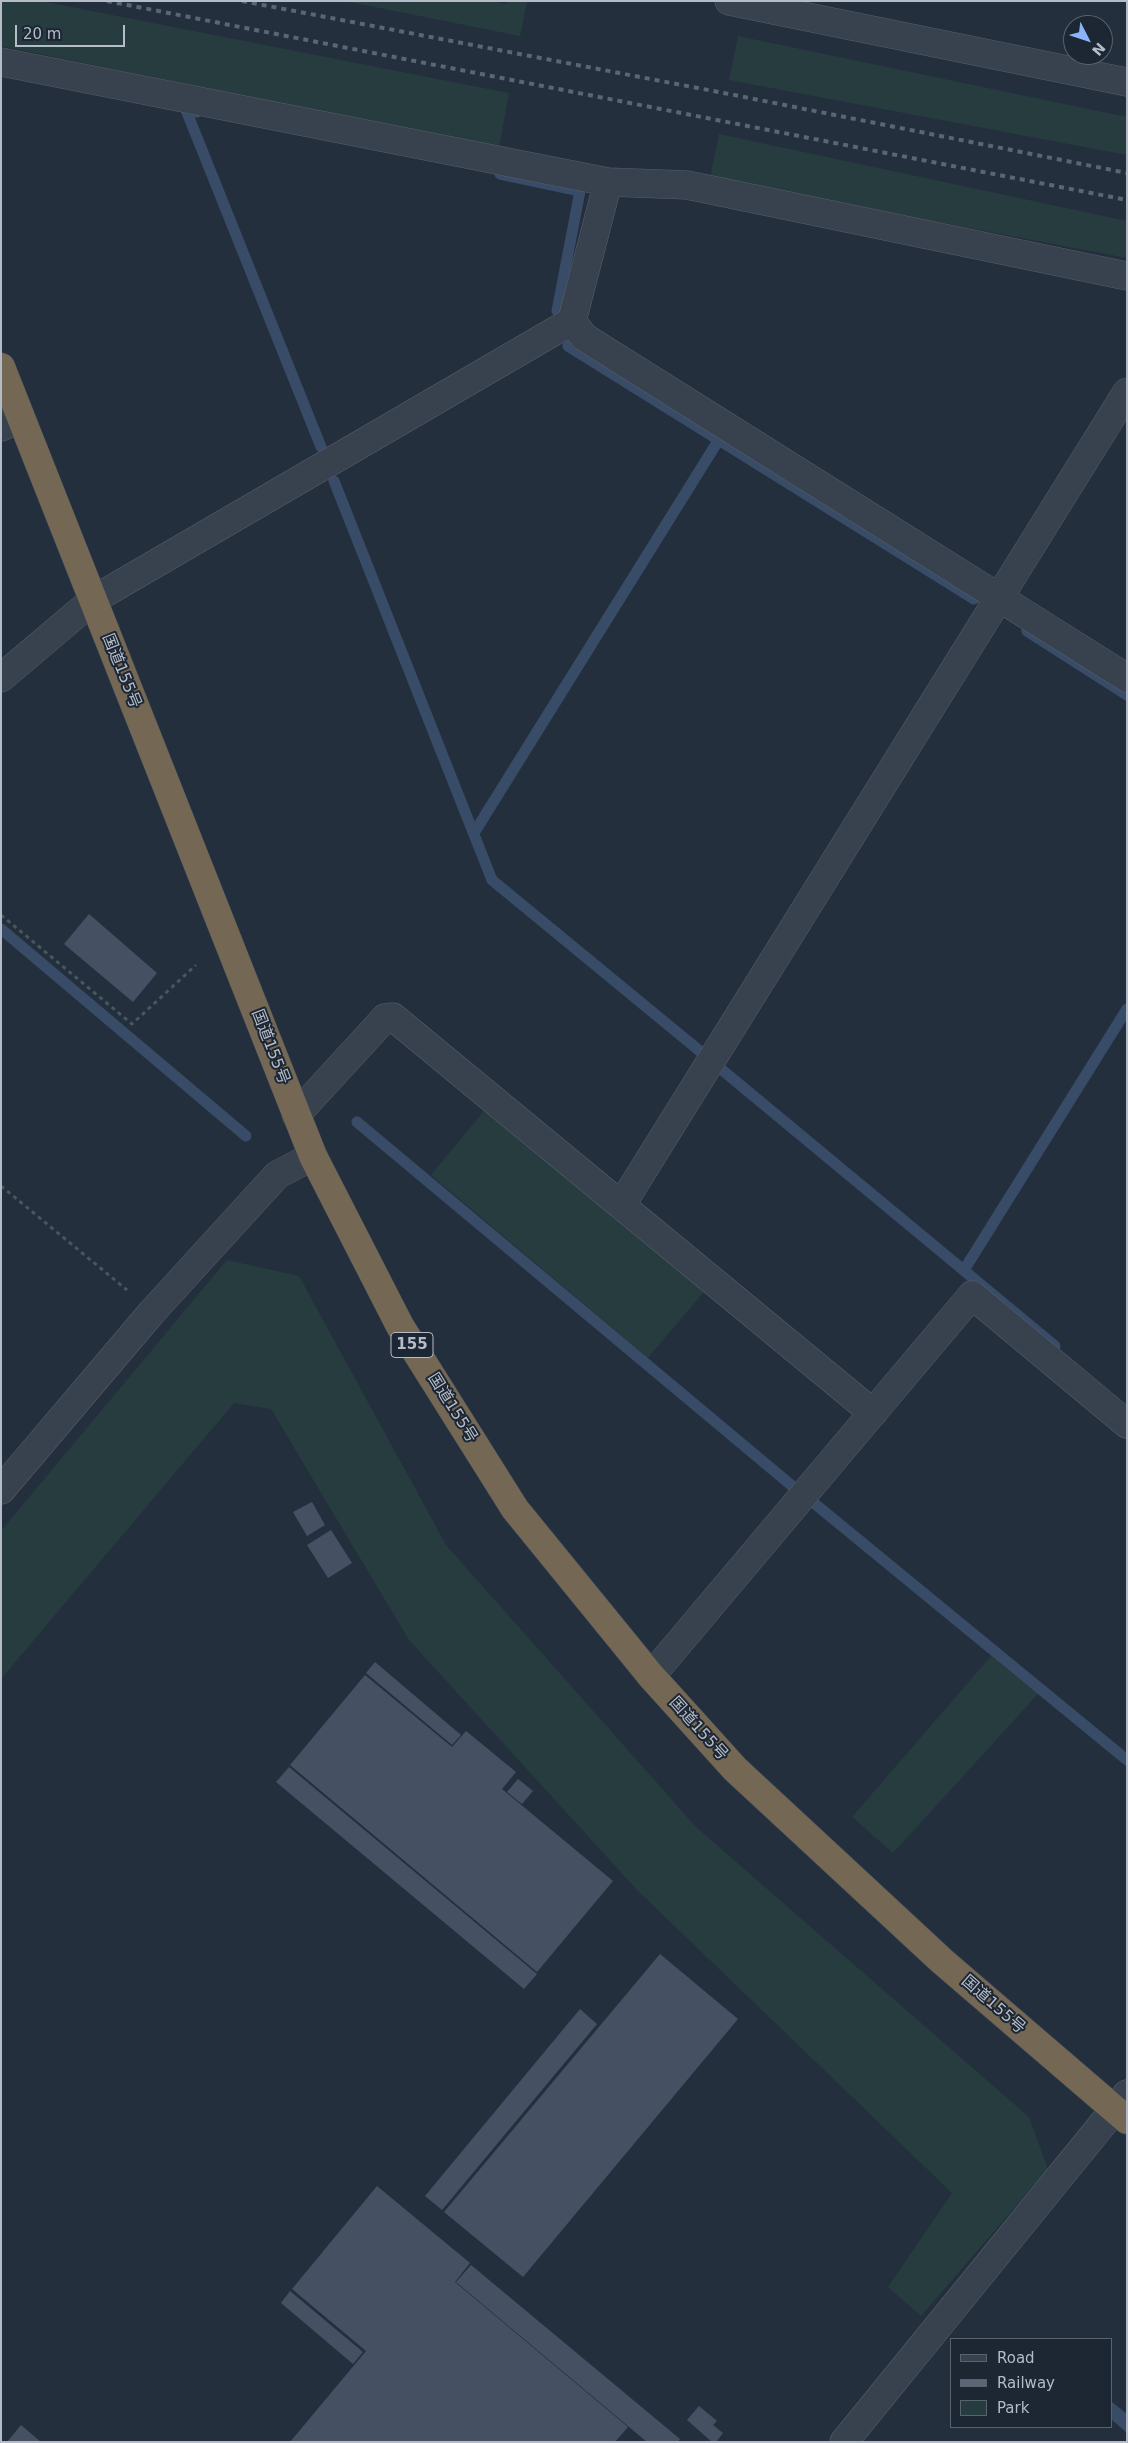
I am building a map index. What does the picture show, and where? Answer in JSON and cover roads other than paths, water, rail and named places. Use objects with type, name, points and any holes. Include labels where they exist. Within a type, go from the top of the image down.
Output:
[{"type":"highway","name":"国道155号","points":[[1,368],[11,423],[92,600],[168,785],[313,1156],[400,1326],[515,1509],[651,1676],[735,1769],[942,1961],[1122,2108]]},
{"type":"street","points":[[742,2],[1127,82]]},
{"type":"street","points":[[1,62],[608,182],[687,185],[1127,276]]},
{"type":"street","points":[[1,678],[92,600],[572,321],[608,182]]},
{"type":"street","points":[[572,321],[584,337],[1127,678]]},
{"type":"street","points":[[622,1204],[997,597],[1127,392]]},
{"type":"street","points":[[296,1115],[385,1018],[392,1017],[622,1204],[873,1413]]},
{"type":"street","points":[[1,1490],[152,1312],[277,1175],[313,1156]]},
{"type":"street","points":[[651,1676],[972,1295],[1127,1424]]},
{"type":"street","points":[[844,2442],[1122,2108]]},
{"type":"water","points":[[1113,2403],[1127,2414],[1127,2433],[1113,2421]]},
{"type":"waterway","points":[[197,112],[186,110],[321,447]]},
{"type":"waterway","points":[[500,174],[580,191],[557,311]]},
{"type":"waterway","points":[[568,346],[974,599]]},
{"type":"waterway","points":[[474,833],[718,441]]},
{"type":"waterway","points":[[334,481],[492,880],[701,1052]]},
{"type":"waterway","points":[[1027,631],[1127,695]]},
{"type":"waterway","points":[[1,929],[246,1136]]},
{"type":"waterway","points":[[964,1270],[1127,1009]]},
{"type":"waterway","points":[[721,1069],[1055,1346]]},
{"type":"waterway","points":[[357,1122],[797,1490]]},
{"type":"waterway","points":[[809,1499],[1127,1760]]},
{"type":"railway","points":[[107,1],[1127,200]]},
{"type":"railway","points":[[242,1],[729,94],[1127,173]]}]
